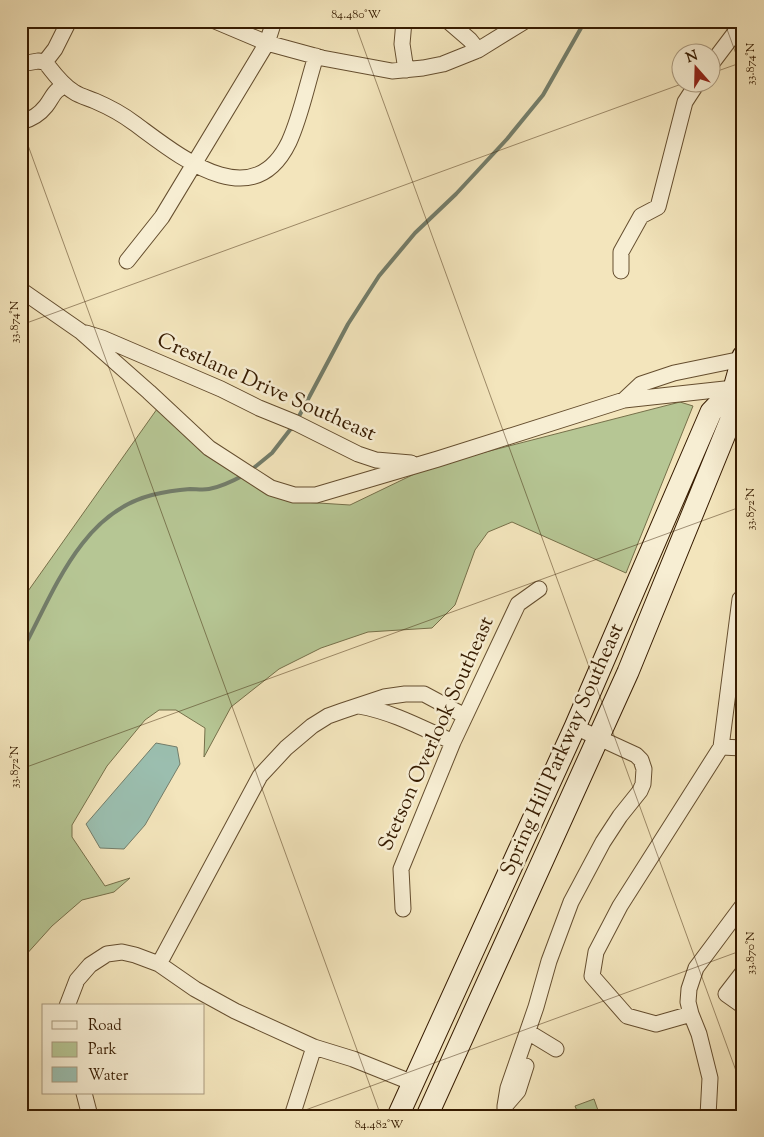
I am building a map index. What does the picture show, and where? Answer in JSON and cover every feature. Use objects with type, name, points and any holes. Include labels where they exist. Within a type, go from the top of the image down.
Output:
[{"type":"street","points":[[45,62],[55,49],[69,21]]},
{"type":"street","points":[[215,21],[268,43],[316,56],[392,71],[442,64],[478,50],[525,21]]},
{"type":"street","points":[[127,260],[162,217],[268,43],[274,21]]},
{"type":"street","points":[[404,21],[402,44],[406,70]]},
{"type":"street","points":[[448,21],[470,40],[478,50]]},
{"type":"street","points":[[722,50],[743,22]]},
{"type":"street","points":[[21,64],[38,61],[45,62],[66,86],[74,92],[121,113],[171,150],[207,170],[234,179],[245,179],[257,175],[275,163],[288,144],[316,56]]},
{"type":"street","points":[[21,122],[37,116],[56,90],[66,86]]},
{"type":"street","points":[[621,271],[621,252],[641,216],[658,207],[685,102],[692,92]]},
{"type":"street","name":"Crestlane Drive Southeast","points":[[21,290],[80,331],[209,448],[271,488],[294,495],[316,495],[438,459]]},
{"type":"street","name":"Crestlane Drive Southeast","points":[[80,331],[102,338],[259,408],[296,422],[358,454],[376,460],[407,464],[438,459]]},
{"type":"street","points":[[624,400],[642,384],[674,373],[743,358]]},
{"type":"street","name":"Spring Hill Parkway Southeast","points":[[427,1116],[628,672],[734,412],[743,358]]},
{"type":"street","points":[[438,459],[624,400],[738,387]]},
{"type":"street","name":"Spring Hill Parkway Southeast","points":[[398,1116],[575,727],[711,412],[738,387]]},
{"type":"street","name":"Stetson Overlook Southeast","points":[[403,909],[401,869],[453,742],[518,604],[539,589]]},
{"type":"street","points":[[691,1014],[656,1024],[627,1016],[592,976],[596,952],[620,906],[721,747],[740,599]]},
{"type":"street","points":[[159,964],[260,776],[286,748],[312,726],[328,716],[384,698],[404,694],[424,694],[466,716]]},
{"type":"street","points":[[357,706],[376,709],[398,716],[453,742]]},
{"type":"street","points":[[505,1111],[497,1089],[508,1058],[521,1051],[549,960],[571,902],[603,842],[620,816],[640,791],[643,784],[644,769],[641,760],[636,755],[575,727]]},
{"type":"street","points":[[721,747],[743,748]]},
{"type":"street","points":[[708,1116],[710,1078],[699,1034],[688,1002],[689,989],[696,968],[743,905]]},
{"type":"street","points":[[68,1004],[78,980],[90,965],[107,954],[122,952],[159,964],[235,1011],[314,1047],[353,1058],[412,1083]]},
{"type":"street","points":[[743,972],[726,994],[743,1006]]},
{"type":"street","points":[[528,1032],[556,1049]]},
{"type":"street","points":[[292,1116],[314,1047]]},
{"type":"street","points":[[505,1111],[518,1091],[526,1063],[521,1051]]},
{"type":"street","points":[[84,1094],[90,1116]]},
{"type":"green space","points":[[680,402],[693,406],[626,573],[512,522],[488,532],[475,550],[455,605],[432,628],[368,632],[321,648],[279,669],[231,707],[204,757],[205,728],[176,710],[159,710],[145,720],[107,766],[72,825],[72,837],[105,886],[130,878],[114,892],[82,900],[52,926],[24,957],[21,964],[21,601],[157,409],[232,470],[287,501],[350,505],[431,466]]},
{"type":"green space","points":[[594,1099],[600,1116],[579,1116],[575,1106]]},
{"type":"water","points":[[156,743],[177,747],[180,764],[145,825],[124,849],[100,848],[86,824]]},
{"type":"waterway","points":[[297,420],[348,324],[379,276],[415,233],[456,194],[507,139],[543,95],[585,21]]},
{"type":"waterway","points":[[250,471],[272,453],[293,426]]},
{"type":"waterway","points":[[21,653],[72,559],[87,537],[106,519],[127,505],[152,495],[180,490],[213,488],[227,484],[244,475]]}]
